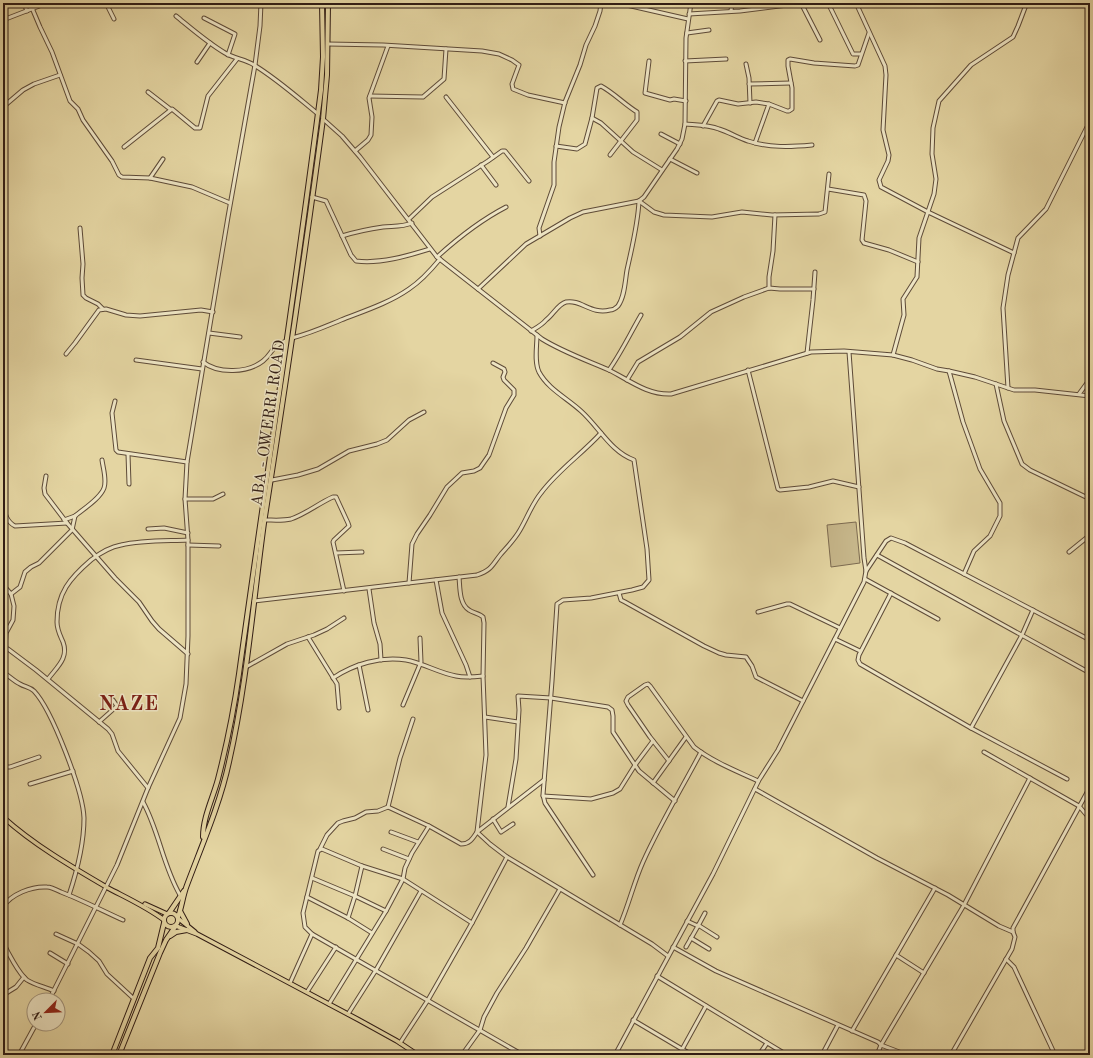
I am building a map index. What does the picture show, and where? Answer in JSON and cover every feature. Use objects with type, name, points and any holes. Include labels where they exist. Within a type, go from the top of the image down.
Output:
[{"type":"highway","name":"ABA - OWERRI ROAD","points":[[203,842],[205,821],[226,749],[260,536],[321,90],[322,3]]},
{"type":"highway","name":"ABA - OWERRI ROAD","points":[[119,1055],[166,940],[178,923],[186,887],[217,803],[229,762],[246,667],[265,520],[272,480],[323,119],[328,75],[328,3]]},
{"type":"highway","name":"ABA - OWERRI ROAD","points":[[112,1055],[133,998],[150,958],[158,948],[164,922],[168,913],[186,887]]},
{"type":"highway","points":[[180,911],[187,924]]},
{"type":"highway","points":[[168,913],[174,913],[178,918]]},
{"type":"highway","points":[[164,922],[167,926],[175,926]]},
{"type":"highway","points":[[166,940],[176,932],[188,930]]},
{"type":"main road","points":[[3,817],[36,843],[76,869],[151,910],[164,922]]},
{"type":"main road","points":[[134,902],[168,913]]},
{"type":"main road","points":[[178,918],[187,924],[197,934]]},
{"type":"main road","points":[[175,926],[197,934],[330,1004],[400,1043],[418,1055]]},
{"type":"street","points":[[24,3],[27,11]]},
{"type":"street","points":[[3,20],[47,3]]},
{"type":"street","points":[[106,3],[114,19]]},
{"type":"street","points":[[3,942],[7,952],[24,977],[54,991],[107,887],[130,836],[148,788],[180,718],[186,684],[188,654],[187,462],[230,203],[255,65],[260,26],[261,3]]},
{"type":"street","points":[[540,236],[539,228],[554,185],[556,146],[565,103],[598,16],[601,3]]},
{"type":"street","points":[[618,3],[688,19]]},
{"type":"street","points":[[478,289],[526,244],[583,212],[639,201],[644,197],[680,144],[685,124],[685,62],[688,19],[691,3]]},
{"type":"street","points":[[731,11],[732,3]]},
{"type":"street","points":[[689,14],[802,3],[820,40]]},
{"type":"street","points":[[828,3],[853,54],[861,54]]},
{"type":"street","points":[[856,3],[884,66],[886,75],[883,130],[889,154],[888,161],[879,180],[881,187],[928,212],[1014,253]]},
{"type":"street","points":[[893,355],[904,313],[903,299],[917,277],[919,238],[934,194],[936,179],[932,154],[933,128],[940,101],[971,65],[1013,37],[1026,5]]},
{"type":"street","points":[[32,8],[55,58],[70,101],[78,110],[119,175],[122,177],[150,178],[192,186],[230,203]]},
{"type":"street","points":[[176,16],[210,43],[228,55],[255,65],[271,76],[318,114]]},
{"type":"street","points":[[204,18],[235,34],[228,55]]},
{"type":"street","points":[[687,33],[710,30]]},
{"type":"street","points":[[703,126],[716,101],[719,100],[738,104],[756,102],[769,104],[787,111],[791,110],[792,88],[787,62],[790,59],[814,63],[855,66],[858,65],[869,33]]},
{"type":"street","points":[[197,62],[210,43]]},
{"type":"street","points":[[328,44],[482,51],[498,54],[519,65],[512,84],[513,89],[528,95],[565,103]]},
{"type":"street","points":[[355,151],[368,140],[371,134],[372,126],[370,96],[388,46]]},
{"type":"street","points":[[370,96],[423,96],[444,78],[446,49]]},
{"type":"street","points":[[148,92],[170,109],[176,111],[195,128],[200,128],[208,96],[237,59]]},
{"type":"street","points":[[685,62],[726,59]]},
{"type":"street","points":[[649,61],[645,93],[670,100],[674,99],[686,101]]},
{"type":"street","points":[[746,64],[750,103]]},
{"type":"street","points":[[3,107],[23,90],[34,84],[60,75]]},
{"type":"street","points":[[749,84],[791,83]]},
{"type":"street","points":[[556,146],[577,149],[585,144],[598,87],[601,86],[611,91],[619,99],[638,112],[637,120],[610,155]]},
{"type":"street","points":[[446,97],[493,157]]},
{"type":"street","points":[[755,143],[769,104]]},
{"type":"street","points":[[124,147],[170,109]]},
{"type":"street","points":[[592,118],[601,123],[633,152],[662,170]]},
{"type":"street","points":[[323,119],[342,136],[355,151],[437,257],[537,335],[559,349],[609,370],[648,391],[661,394],[671,394],[748,370],[822,351],[893,355],[912,360],[937,370],[976,377],[1014,390],[1035,390],[1090,396]]},
{"type":"street","points":[[1008,388],[1003,308],[1008,275],[1018,238],[1046,209],[1090,121]]},
{"type":"street","points":[[685,124],[720,129],[737,138],[777,147],[812,145]]},
{"type":"street","points":[[661,134],[680,144]]},
{"type":"street","points":[[409,219],[432,197],[502,150],[505,150],[529,181]]},
{"type":"street","points":[[150,178],[163,159]]},
{"type":"street","points":[[670,159],[698,173]]},
{"type":"street","points":[[481,165],[496,185]]},
{"type":"street","points":[[639,201],[654,212],[664,216],[712,216],[742,212],[775,215],[819,214],[825,212],[829,174]]},
{"type":"street","points":[[828,189],[864,195],[866,201],[862,240],[864,242],[918,262]]},
{"type":"street","points":[[312,197],[326,201],[351,255],[356,261],[400,258],[430,249]]},
{"type":"street","points":[[531,330],[545,322],[563,303],[579,303],[590,309],[602,311],[610,310],[618,305],[624,286],[638,219],[639,201]]},
{"type":"street","points":[[437,257],[494,213],[506,207]]},
{"type":"street","points":[[769,288],[775,215]]},
{"type":"street","points":[[342,236],[412,223]]},
{"type":"street","points":[[80,228],[83,264],[83,295],[98,304],[102,309],[132,316],[184,313],[201,310],[213,312]]},
{"type":"street","points":[[292,338],[312,333],[397,296],[408,290],[423,278],[440,259]]},
{"type":"street","points":[[807,354],[815,272]]},
{"type":"street","points":[[627,380],[638,362],[680,337],[706,314],[744,297],[769,288],[814,289]]},
{"type":"street","points":[[66,354],[98,310],[102,309]]},
{"type":"street","points":[[609,370],[618,358],[641,315]]},
{"type":"street","points":[[209,333],[240,337]]},
{"type":"street","points":[[537,335],[537,366],[542,377],[562,396],[582,411],[601,433],[626,457],[634,460],[647,549],[649,580],[643,587],[591,598],[563,600],[557,604],[543,796],[545,803],[593,875]]},
{"type":"street","points":[[203,362],[212,368],[219,369],[233,370],[248,368],[265,359],[278,343],[286,341]]},
{"type":"street","points":[[615,1055],[713,874],[755,790],[758,781],[778,750],[865,579],[866,571],[849,352]]},
{"type":"street","points":[[136,360],[202,369]]},
{"type":"street","points":[[409,583],[412,544],[417,534],[447,487],[462,473],[474,471],[480,468],[490,455],[506,408],[514,395],[514,390],[504,380],[504,369],[493,363]]},
{"type":"street","points":[[748,370],[778,489],[809,487],[833,481],[859,487]]},
{"type":"street","points":[[949,371],[963,422],[980,469],[1000,503],[1000,516],[990,536],[974,551],[964,574]]},
{"type":"street","points":[[1079,394],[1090,379]]},
{"type":"street","points":[[996,384],[1004,421],[1022,464],[1030,470],[1090,499]]},
{"type":"street","points":[[115,401],[112,412],[116,450],[118,452],[187,462]]},
{"type":"street","points":[[272,480],[318,469],[349,451],[387,440],[409,420],[424,412]]},
{"type":"street","points":[[254,601],[477,576],[492,568],[496,560],[519,531],[539,494],[553,477],[592,443],[601,433]]},
{"type":"street","points":[[128,454],[129,484]]},
{"type":"street","points":[[64,520],[75,516],[94,501],[104,488],[105,483],[102,460]]},
{"type":"street","points":[[46,476],[44,488],[45,494],[64,520],[115,578],[139,602],[152,622],[188,654]]},
{"type":"street","points":[[186,499],[213,499],[223,494]]},
{"type":"street","points":[[265,520],[290,519],[302,514],[333,496],[336,497],[349,526],[334,540],[344,591]]},
{"type":"street","points":[[3,506],[10,524],[15,526],[67,523]]},
{"type":"street","points":[[11,594],[20,587],[25,572],[39,563],[72,530],[75,516]]},
{"type":"street","points":[[148,529],[164,528],[188,533]]},
{"type":"street","points":[[1069,552],[1090,535]]},
{"type":"street","points":[[866,571],[886,542],[891,538],[905,543],[1090,640]]},
{"type":"street","points":[[48,679],[65,654],[58,629],[58,610],[60,599],[72,577],[96,556],[121,545],[188,540]]},
{"type":"street","points":[[188,545],[219,546]]},
{"type":"street","points":[[336,553],[362,552]]},
{"type":"street","points":[[877,555],[1090,673]]},
{"type":"street","points":[[459,577],[464,607],[470,612],[480,614],[483,617],[483,676],[486,755],[477,832]]},
{"type":"street","points":[[865,579],[938,619]]},
{"type":"street","points":[[436,580],[442,613],[470,677]]},
{"type":"street","points":[[3,586],[11,594],[14,606],[13,620],[6,633],[4,648],[48,679],[112,734],[118,751],[148,788]]},
{"type":"street","points":[[368,588],[374,623],[380,644],[381,660]]},
{"type":"street","points":[[619,593],[621,600],[704,646],[726,655],[746,657],[749,660],[756,677],[803,702]]},
{"type":"street","points":[[891,593],[860,651],[858,660],[860,664],[971,728],[1067,779]]},
{"type":"street","points":[[758,612],[790,604],[840,628]]},
{"type":"street","points":[[971,728],[1022,635],[1033,610]]},
{"type":"street","points":[[246,667],[287,644],[327,629],[344,618]]},
{"type":"street","points":[[308,637],[338,687],[339,708]]},
{"type":"street","points":[[403,705],[420,664],[420,638]]},
{"type":"street","points":[[835,638],[860,651]]},
{"type":"street","points":[[333,678],[345,670],[381,660],[405,660],[455,676],[483,676]]},
{"type":"street","points":[[359,665],[368,710]]},
{"type":"street","points":[[3,672],[19,684],[33,690],[38,697],[59,737],[73,771],[84,816],[81,850],[76,874],[69,895]]},
{"type":"street","points":[[669,761],[653,741],[626,701],[628,697],[648,684],[694,747],[728,767],[758,781]]},
{"type":"street","points":[[508,807],[516,759],[518,696],[551,698],[608,707],[612,710],[613,732],[639,771],[675,801]]},
{"type":"street","points":[[99,722],[117,706],[114,700]]},
{"type":"street","points":[[485,717],[518,722]]},
{"type":"street","points":[[388,807],[400,758],[413,719]]},
{"type":"street","points":[[653,783],[686,737]]},
{"type":"street","points":[[543,796],[591,799],[613,793],[620,789],[635,764],[653,741]]},
{"type":"street","points":[[620,925],[628,906],[632,889],[644,861],[701,752]]},
{"type":"street","points":[[984,752],[1079,806],[1090,819]]},
{"type":"street","points":[[3,763],[5,767],[10,767],[39,757]]},
{"type":"street","points":[[30,784],[73,771]]},
{"type":"street","points":[[877,1055],[881,1045],[964,905],[1030,778]]},
{"type":"street","points":[[523,1055],[517,1054],[480,1030],[312,934],[306,929],[303,920],[303,913],[320,849],[327,835],[338,823],[343,820],[355,818],[366,812],[378,811],[388,807],[429,826],[461,844],[467,844],[472,840],[477,832],[544,780]]},
{"type":"street","points":[[951,1055],[1006,959],[1014,943],[1015,937],[1013,928],[1090,787]]},
{"type":"street","points":[[755,790],[877,858],[935,888],[999,926],[1013,932]]},
{"type":"street","points":[[143,802],[154,827],[169,873],[180,895]]},
{"type":"street","points":[[493,819],[502,832],[513,824]]},
{"type":"street","points":[[330,1004],[386,911],[403,879],[409,859],[429,826]]},
{"type":"street","points":[[391,832],[418,842]]},
{"type":"street","points":[[477,832],[507,857],[652,944],[668,956]]},
{"type":"street","points":[[320,849],[362,866],[403,879],[472,923]]},
{"type":"street","points":[[383,850],[409,859]]},
{"type":"street","points":[[400,1043],[428,1000],[472,923],[507,857]]},
{"type":"street","points":[[348,918],[362,866]]},
{"type":"street","points":[[312,878],[386,911]]},
{"type":"street","points":[[3,907],[6,902],[20,893],[32,888],[47,887],[69,895],[123,920]]},
{"type":"street","points":[[852,1031],[935,888]]},
{"type":"street","points":[[462,1055],[480,1030],[484,1017],[497,993],[526,948],[560,889]]},
{"type":"street","points":[[348,1014],[376,970],[421,891]]},
{"type":"street","points":[[307,897],[348,918],[372,933]]},
{"type":"street","points":[[3,898],[6,902]]},
{"type":"street","points":[[686,947],[706,913]]},
{"type":"street","points":[[687,921],[717,937]]},
{"type":"street","points":[[56,934],[78,944],[99,961],[107,974],[133,998]]},
{"type":"street","points":[[290,983],[312,934]]},
{"type":"street","points":[[691,938],[709,949]]},
{"type":"street","points":[[307,992],[336,947]]},
{"type":"street","points":[[673,947],[716,971],[878,1042],[881,1045],[907,1055]]},
{"type":"street","points":[[50,953],[68,964]]},
{"type":"street","points":[[896,956],[924,973]]},
{"type":"street","points":[[1006,959],[1011,962],[1014,967],[1055,1055]]},
{"type":"street","points":[[657,976],[787,1055]]},
{"type":"street","points":[[3,996],[16,987],[24,977]]},
{"type":"street","points":[[679,1055],[706,1006]]},
{"type":"street","points":[[633,1020],[692,1055]]},
{"type":"street","points":[[822,1055],[838,1025]]},
{"type":"street","points":[[19,1055],[32,1032]]},
{"type":"street","points":[[759,1055],[767,1043]]},
{"type":"shaded area","points":[[856,522],[860,563],[831,567],[827,525]]},
{"type":"district","name":"NAZE","points":[[129,703]]}]
